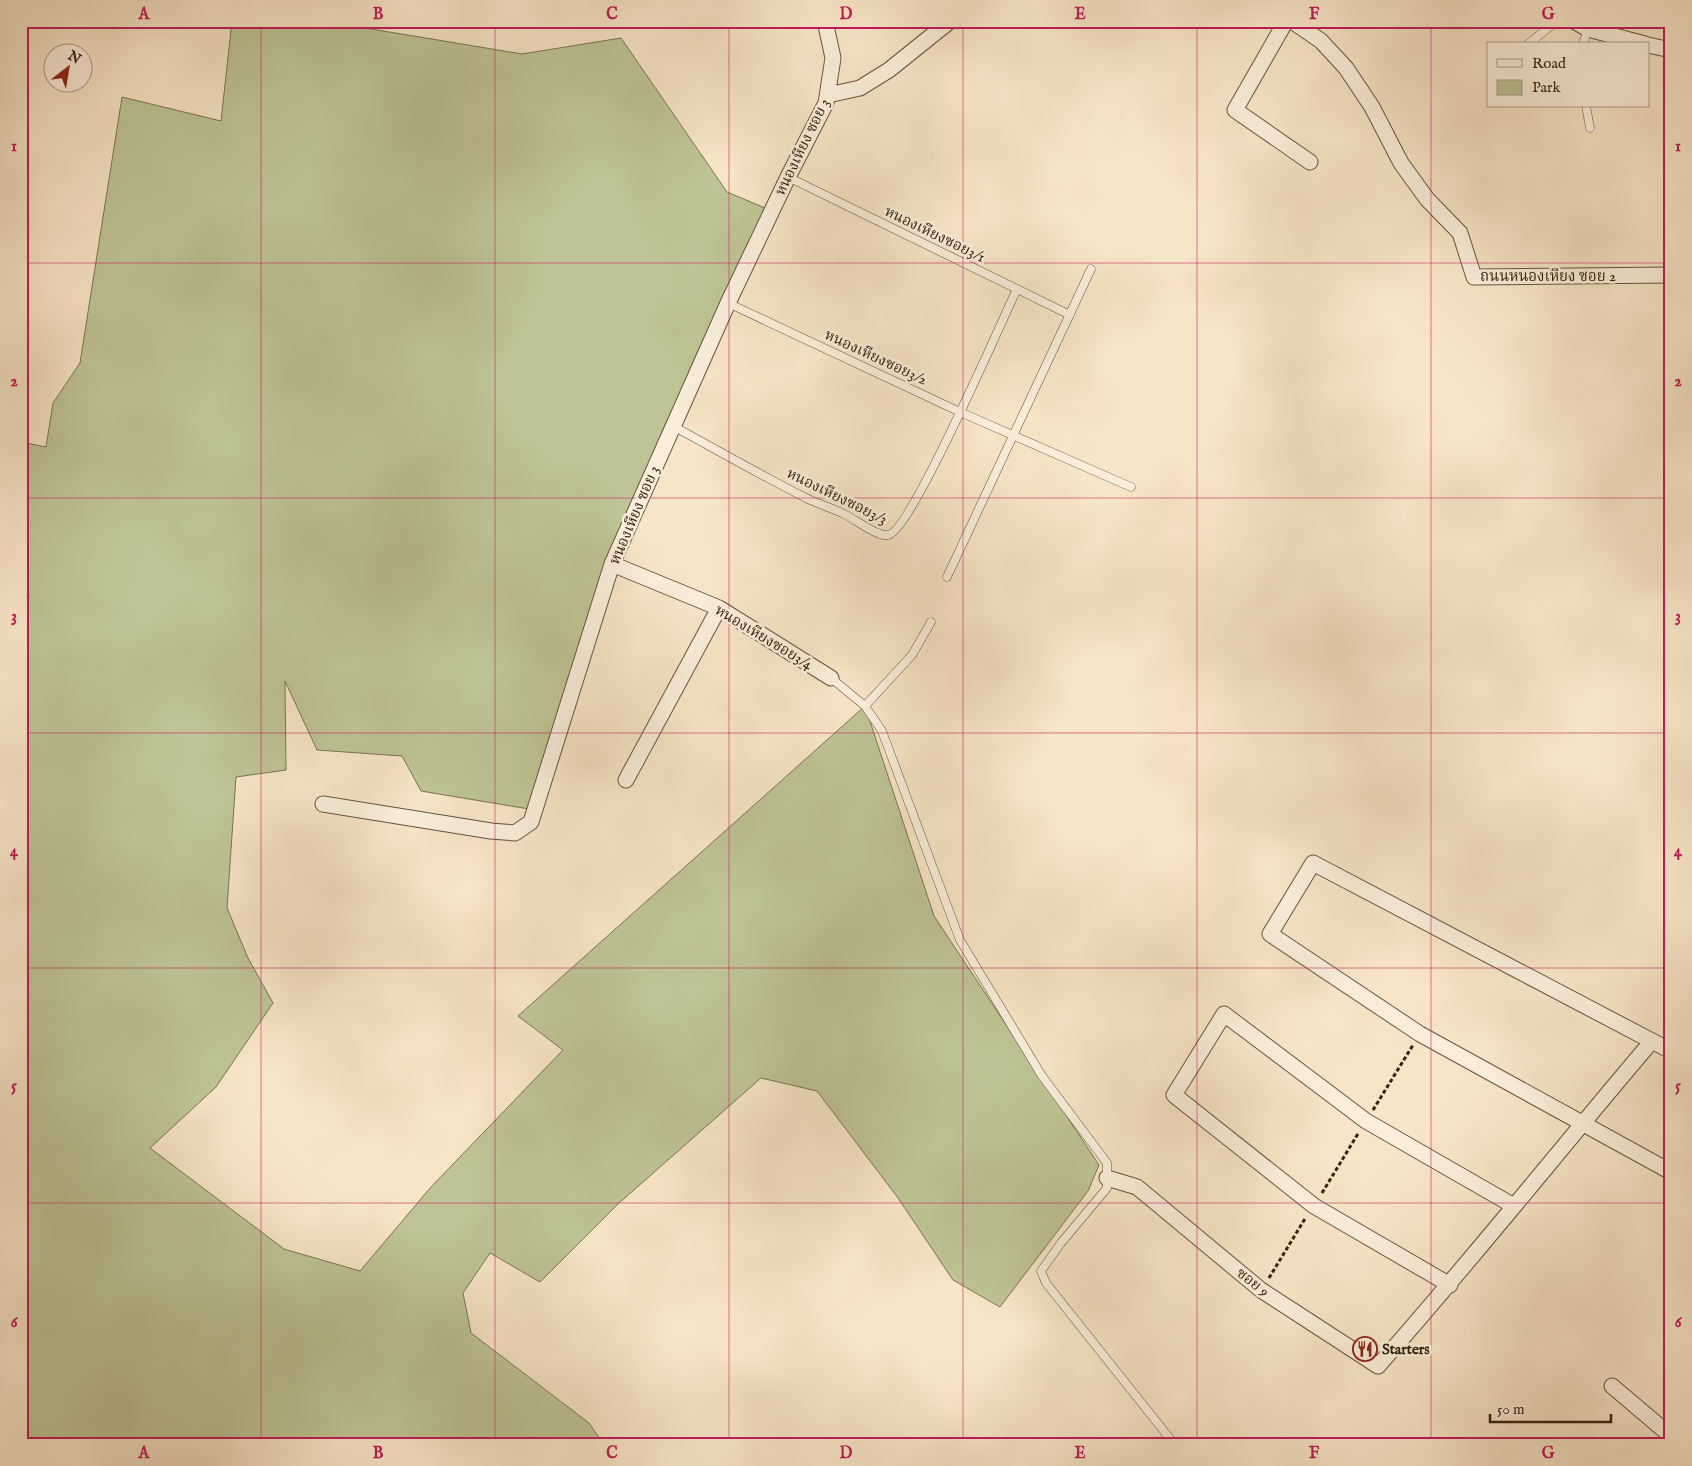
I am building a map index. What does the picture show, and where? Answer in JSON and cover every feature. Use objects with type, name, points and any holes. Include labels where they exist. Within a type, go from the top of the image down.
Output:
[{"type":"street","name":"หนองเหียง ซอย 3","points":[[323,804],[490,831],[514,833],[531,822],[612,564],[728,303],[828,95],[833,58],[825,21]]},
{"type":"street","points":[[828,95],[860,88],[889,70],[950,21]]},
{"type":"street","points":[[1286,21],[1235,110],[1310,162]]},
{"type":"street","name":"ถนนหนองเหียง ซอย 2","points":[[1292,21],[1320,41],[1346,68],[1372,107],[1401,163],[1427,199],[1460,233],[1474,277],[1671,275]]},
{"type":"street","points":[[1574,21],[1585,36],[1632,42]]},
{"type":"street","points":[[1650,45],[1671,50]]},
{"type":"street","name":"หนองเหียงซอย3/4","points":[[612,564],[719,608],[830,678]]},
{"type":"street","points":[[626,780],[719,608]]},
{"type":"street","points":[[1671,1051],[1313,863],[1270,934],[1420,1034],[1671,1172]]},
{"type":"street","points":[[1514,1206],[1366,1121],[1224,1014],[1174,1095],[1314,1206],[1450,1285],[1652,1041]]},
{"type":"street","name":"ซอย 9","points":[[1107,1178],[1137,1187],[1261,1290],[1378,1366],[1450,1285]]},
{"type":"street","points":[[1612,1386],[1671,1436]]},
{"type":"lane","points":[[1531,42],[1557,21]]},
{"type":"lane","points":[[1586,108],[1590,128]]},
{"type":"lane","name":"หนองเหียงซอย3/1","points":[[788,177],[1070,315]]},
{"type":"lane","points":[[947,577],[1091,269]]},
{"type":"lane","points":[[960,412],[1016,289]]},
{"type":"lane","name":"หนองเหียงซอย3/2","points":[[728,303],[960,412],[1131,487]]},
{"type":"lane","name":"หนองเหียงซอย3/3","points":[[673,426],[807,498],[844,513],[879,534],[888,535],[896,531],[911,511],[960,412]]},
{"type":"lane","points":[[865,706],[912,655],[931,622]]},
{"type":"lane","points":[[830,678],[865,706],[882,731],[960,940],[1042,1076],[1107,1163],[1107,1188],[1061,1243],[1041,1271],[1046,1283],[1174,1445]]},
{"type":"path","points":[[1261,1290],[1420,1034]]},
{"type":"green space","points":[[232,21],[323,21],[522,54],[621,38],[727,192],[772,211],[608,578],[535,810],[421,791],[402,756],[317,750],[285,681],[286,770],[236,777],[227,908],[248,958],[273,1003],[216,1087],[150,1148],[284,1249],[360,1271],[431,1187],[563,1050],[518,1016],[865,706],[934,916],[1099,1165],[1088,1191],[1000,1307],[953,1280],[898,1198],[817,1091],[761,1078],[618,1204],[540,1282],[490,1253],[463,1293],[471,1333],[589,1423],[604,1445],[21,1445],[21,667],[29,594],[21,596],[21,442],[46,447],[53,403],[80,363],[122,97],[221,121]]},
{"type":"place","name":"Starters","points":[[1365,1349]]}]
